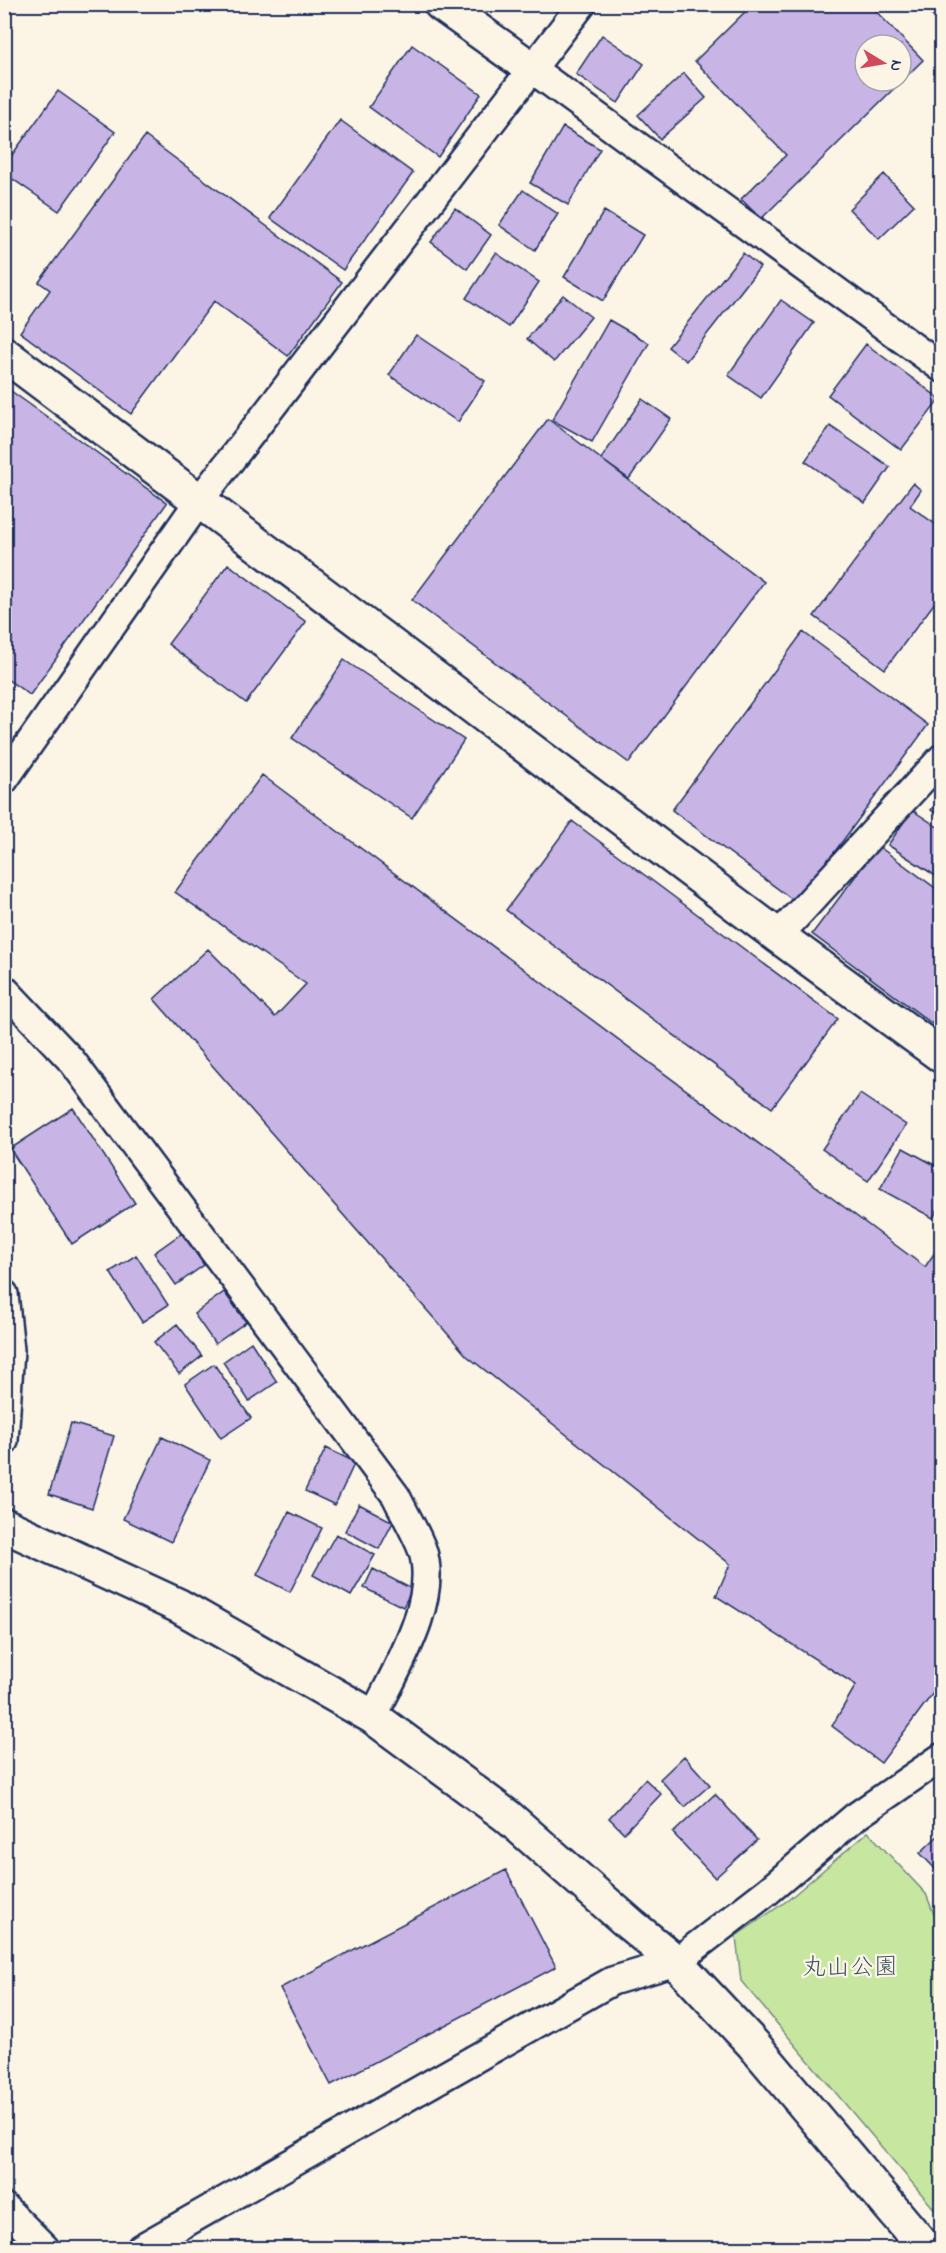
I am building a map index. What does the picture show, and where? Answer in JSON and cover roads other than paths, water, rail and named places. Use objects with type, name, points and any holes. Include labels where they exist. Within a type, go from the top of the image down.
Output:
[{"type":"street","points":[[441,4],[942,368]]},
{"type":"street","points":[[4,780],[199,501],[582,4]]},
{"type":"street","points":[[4,354],[778,936],[942,1056]]},
{"type":"street","points":[[778,936],[942,758]]},
{"type":"street","points":[[4,988],[72,1061],[396,1496],[423,1551],[426,1586],[421,1617],[373,1717]]},
{"type":"street","points":[[4,1294],[10,1350],[4,1441]]},
{"type":"street","points":[[4,1526],[178,1606],[373,1717],[507,1816],[676,1962],[753,2044],[925,2248]]},
{"type":"street","points":[[141,2248],[612,1981],[676,1962],[768,1891],[855,1817],[942,1757]]},
{"type":"street","points":[[4,2207],[45,2248]]},
{"type":"park label","name":"丸山公園","points":[[850,1968]]}]
